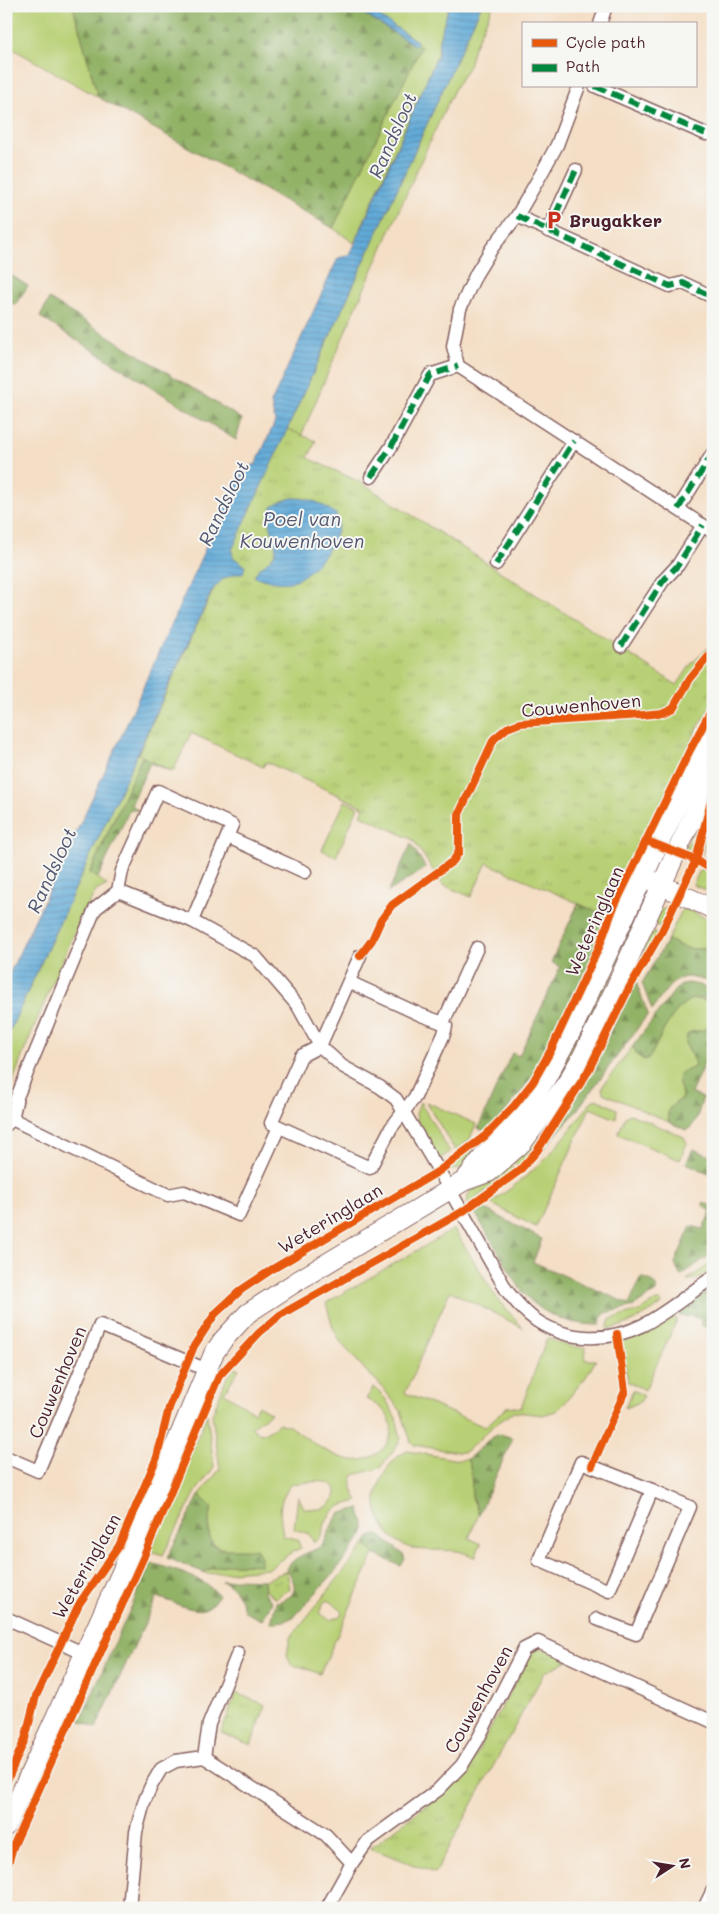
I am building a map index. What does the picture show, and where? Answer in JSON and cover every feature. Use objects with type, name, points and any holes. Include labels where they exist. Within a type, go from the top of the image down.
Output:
[{"type":"street","points":[[601,22],[606,6]]},
{"type":"street","points":[[578,88],[556,145],[516,216],[492,248],[476,274],[460,309],[453,346],[458,366],[708,528],[663,581],[621,646]]},
{"type":"street","points":[[610,89],[706,134],[713,134]]},
{"type":"street","points":[[548,231],[576,170]]},
{"type":"street","points":[[516,216],[670,286],[683,283],[713,297]]},
{"type":"street","points":[[371,477],[391,447],[430,375],[458,366]]},
{"type":"street","points":[[496,564],[574,441]]},
{"type":"street","points":[[678,509],[713,453]]},
{"type":"street","name":"Weteringlaan","points":[[457,1185],[502,1139],[526,1109],[546,1078],[572,1030],[713,736]]},
{"type":"street","name":"Weteringlaan","points":[[6,1826],[132,1548],[214,1353],[223,1340],[248,1313],[457,1185],[489,1172],[522,1142],[566,1084],[582,1057],[713,775]]},
{"type":"street","points":[[192,921],[232,825],[158,791],[122,871],[118,891],[95,909],[17,1097],[9,1122],[168,1195],[184,1192],[239,1215],[279,1127]]},
{"type":"street","points":[[228,837],[305,872]]},
{"type":"street","points":[[644,877],[713,909]]},
{"type":"street","points":[[118,891],[192,921],[255,956],[298,1006],[320,1046],[342,1066],[380,1087],[396,1099],[404,1113],[457,1185],[507,1291],[536,1321],[577,1337],[604,1337],[644,1324],[713,1277]]},
{"type":"street","points":[[443,1023],[477,948]]},
{"type":"street","points":[[349,982],[446,1026],[415,1097],[391,1128],[370,1168],[271,1123],[301,1056],[320,1046],[360,956]]},
{"type":"street","name":"Couwenhoven","points":[[6,1457],[38,1472],[100,1325],[207,1370]]},
{"type":"street","points":[[597,1619],[636,1634],[690,1507],[652,1490],[580,1462],[539,1560],[609,1590],[652,1490]]},
{"type":"street","points":[[6,1618],[84,1654]]},
{"type":"street","name":"Couwenhoven","points":[[326,1908],[352,1863],[368,1841],[438,1790],[462,1765],[478,1739],[524,1649],[538,1642],[713,1722]]},
{"type":"street","points":[[204,1757],[209,1724],[238,1653]]},
{"type":"street","points":[[129,1908],[136,1832],[144,1802],[161,1769],[176,1760],[204,1757],[326,1835],[352,1863]]},
{"type":"street","points":[[704,1908],[713,1890]]},
{"type":"green space","points":[[6,6],[73,6],[98,97],[6,45]]},
{"type":"green space","points":[[73,6],[357,6],[421,47],[333,228],[98,97]]},
{"type":"green space","points":[[357,6],[449,6],[439,39],[438,54],[354,243],[333,228],[420,47]]},
{"type":"green space","points":[[481,6],[493,6],[474,47],[469,66],[454,90],[425,152],[288,467],[365,808],[338,795],[352,791],[220,746],[191,733],[164,716],[141,759],[90,872],[107,885],[96,891],[85,910],[54,979],[6,1101],[6,1039],[212,591],[219,582]]},
{"type":"green space","points":[[6,272],[28,286],[15,305],[6,299]]},
{"type":"green space","points":[[49,299],[242,419],[236,440],[40,317]]},
{"type":"green space","points":[[287,429],[316,441],[308,458],[362,483],[677,685],[692,663],[713,644],[713,703],[696,731],[609,917],[487,863],[471,897],[443,885],[413,840],[361,815],[364,807],[266,762],[263,767],[191,733],[173,772],[138,754]]},
{"type":"green space","points":[[713,709],[713,727],[652,837],[687,759]]},
{"type":"green space","points":[[164,716],[173,772],[150,763],[131,805],[139,811],[130,809],[98,878],[90,873],[141,759]]},
{"type":"green space","points":[[345,801],[358,807],[336,857],[322,850]]},
{"type":"green space","points":[[713,806],[713,830],[701,855],[708,818]]},
{"type":"green space","points":[[704,814],[697,850],[693,856],[683,851]]},
{"type":"green space","points":[[713,841],[713,865],[704,861]]},
{"type":"green space","points":[[411,844],[426,868],[388,892]]},
{"type":"green space","points":[[701,868],[713,874],[713,893],[693,885]]},
{"type":"green space","points":[[578,904],[609,915],[597,946],[559,1028],[536,1072],[504,1114],[486,1132],[478,1128],[512,1053],[519,1056],[560,967],[551,962]]},
{"type":"green space","points":[[672,906],[661,927],[650,923],[659,911]]},
{"type":"green space","points":[[683,908],[713,921],[713,948],[689,948],[668,939]]},
{"type":"green space","points":[[630,920],[638,924],[567,1074],[516,1133]]},
{"type":"green space","points":[[648,929],[657,934],[656,940],[622,996],[574,1090],[519,1168],[511,1160]]},
{"type":"green space","points":[[668,939],[689,948],[713,948],[713,982],[689,977],[677,980],[652,1010],[642,983]]},
{"type":"green space","points":[[636,982],[648,1014],[574,1114],[532,1162],[581,1089]]},
{"type":"green space","points":[[688,983],[713,991],[713,1005],[702,999],[692,999],[674,1014],[650,1057],[645,1060],[637,1055],[633,1046],[675,990]]},
{"type":"green space","points":[[691,999],[703,1000],[713,1005],[713,1018],[705,1030],[691,1032],[687,1035],[686,1044],[695,1064],[693,1068],[688,1070],[682,1098],[675,1103],[668,1113],[669,1122],[603,1093],[602,1087],[633,1046],[637,1055],[644,1060],[650,1057],[672,1017],[677,1010]]},
{"type":"green space","points":[[713,1018],[713,1043],[691,1093],[703,1098],[693,1125],[686,1130],[669,1122],[668,1112],[682,1098],[679,1075],[693,1068],[695,1064],[686,1043],[687,1035],[691,1032],[705,1030]]},
{"type":"green space","points":[[596,1099],[617,1109],[616,1119],[590,1108],[536,1227],[490,1203],[540,1164],[592,1101]]},
{"type":"green space","points":[[420,1102],[450,1152],[439,1159],[417,1120],[416,1114]]},
{"type":"green space","points":[[426,1102],[476,1124],[469,1141],[455,1150]]},
{"type":"green space","points":[[630,1114],[684,1137],[687,1143],[680,1160],[618,1134],[625,1117]]},
{"type":"green space","points":[[485,1139],[492,1145],[471,1163],[459,1169],[446,1169]]},
{"type":"green space","points":[[693,1149],[713,1157],[713,1175],[686,1163]]},
{"type":"green space","points":[[508,1163],[515,1171],[467,1205],[468,1195],[472,1189]]},
{"type":"green space","points":[[703,1203],[713,1206],[713,1253],[680,1276],[675,1263],[691,1226],[703,1229],[711,1211],[703,1206]]},
{"type":"green space","points":[[483,1208],[542,1239],[533,1262],[629,1304],[641,1277],[650,1280],[656,1286],[656,1292],[634,1306],[606,1313],[601,1318],[600,1325],[566,1321],[556,1317],[537,1306],[521,1290],[475,1213]]},
{"type":"green space","points":[[454,1229],[498,1300],[523,1328],[450,1291],[405,1393],[485,1427],[508,1406],[521,1408],[547,1338],[569,1346],[586,1348],[585,1360],[596,1360],[586,1377],[556,1411],[543,1415],[514,1412],[493,1426],[464,1452],[414,1445],[411,1442],[401,1411],[378,1382],[341,1343],[333,1328],[326,1303]]},
{"type":"green space","points":[[713,1262],[713,1268],[697,1279],[687,1280]]},
{"type":"green space","points":[[713,1285],[713,1331],[701,1325],[701,1319],[688,1315],[687,1317],[682,1315],[681,1317],[677,1311]]},
{"type":"green space","points":[[656,1301],[660,1301],[662,1304],[649,1313],[622,1326],[607,1329],[610,1319],[640,1311]]},
{"type":"green space","points":[[673,1314],[677,1320],[645,1390],[628,1382],[621,1341],[651,1329]]},
{"type":"green space","points":[[236,1368],[239,1369],[224,1393],[254,1412],[258,1405],[271,1413],[253,1426],[252,1428],[257,1432],[266,1433],[279,1423],[289,1426],[319,1447],[336,1455],[353,1460],[364,1460],[381,1451],[391,1435],[389,1417],[382,1409],[366,1399],[374,1387],[385,1398],[396,1418],[401,1438],[380,1468],[354,1475],[352,1485],[358,1501],[343,1505],[331,1513],[321,1536],[317,1540],[314,1542],[309,1534],[294,1529],[298,1496],[304,1508],[322,1509],[333,1500],[336,1490],[331,1484],[322,1482],[292,1484],[283,1497],[280,1515],[283,1536],[297,1539],[301,1548],[268,1569],[207,1574],[203,1572],[218,1566],[261,1564],[258,1551],[224,1549],[212,1541],[209,1534],[209,1523],[212,1507],[202,1499],[200,1494],[220,1469],[212,1415],[227,1377]]},
{"type":"green space","points":[[633,1390],[644,1396],[640,1402],[625,1408]]},
{"type":"green space","points":[[207,1414],[214,1467],[197,1490],[163,1555],[150,1551]]},
{"type":"green space","points":[[500,1434],[513,1438],[479,1514],[472,1497],[471,1469],[467,1459],[487,1441]]},
{"type":"green space","points":[[408,1451],[459,1460],[467,1459],[471,1469],[472,1497],[479,1514],[469,1538],[481,1544],[475,1557],[457,1551],[424,1550],[405,1546],[389,1534],[382,1523],[376,1504],[379,1486],[390,1465]]},
{"type":"green space","points":[[200,1494],[212,1507],[209,1536],[214,1545],[219,1549],[256,1549],[261,1557],[261,1565],[225,1565],[203,1572],[167,1558]]},
{"type":"green space","points":[[359,1508],[364,1523],[364,1533],[356,1544],[332,1575],[295,1616],[285,1621],[271,1623],[276,1602],[289,1597],[294,1590],[293,1581],[287,1569],[290,1564],[298,1557],[323,1545],[339,1514]]},
{"type":"green space","points":[[376,1535],[403,1554],[405,1559],[401,1566],[374,1554],[367,1547],[369,1539]]},
{"type":"green space","points":[[368,1541],[367,1547],[374,1554],[320,1674],[292,1665],[287,1655],[290,1638]],"holes":[[[328,1600],[342,1612],[340,1616],[330,1620],[319,1613],[324,1602]]]},
{"type":"green space","points":[[151,1563],[178,1571],[196,1579],[219,1595],[209,1607],[200,1610],[188,1608],[157,1597],[96,1728],[80,1721]]},
{"type":"green space","points":[[287,1571],[290,1589],[275,1598],[265,1590],[264,1580]]},
{"type":"green space","points":[[236,1579],[264,1580],[265,1593],[272,1602],[262,1620],[245,1612],[235,1590],[222,1581]]},
{"type":"green space","points":[[543,1648],[568,1660],[544,1673],[435,1873],[370,1848],[453,1785],[472,1762],[533,1650]]},
{"type":"green space","points":[[236,1693],[266,1705],[251,1745],[221,1733]]},
{"type":"water","points":[[351,6],[363,6],[417,41],[417,44],[414,45]]},
{"type":"water","points":[[449,6],[481,6],[232,550],[233,557],[245,566],[243,573],[225,578],[212,591],[6,1039],[6,981],[120,739],[208,542],[244,469],[256,464],[275,422],[271,403],[338,258],[350,255],[438,54],[439,39]]},
{"type":"water","name":"Poel van Kouwenhoven","points":[[293,498],[316,502],[336,514],[338,523],[332,544],[316,564],[298,579],[290,582],[281,582],[255,577],[257,571],[276,551],[270,525],[270,512],[273,506]]},
{"type":"marked path","points":[[600,88],[706,134],[713,134]]},
{"type":"marked path","points":[[548,231],[576,170]]},
{"type":"marked path","points":[[517,216],[670,286],[683,283],[713,297]]},
{"type":"marked path","points":[[371,477],[391,447],[430,375],[458,366]]},
{"type":"marked path","points":[[496,564],[574,441]]},
{"type":"marked path","points":[[678,509],[713,453]]},
{"type":"marked path","points":[[621,646],[663,581],[678,565],[703,525]]},
{"type":"cycle path","points":[[360,956],[372,940],[381,920],[392,905],[453,861],[459,852],[459,814],[494,739],[507,728],[520,723],[662,713],[673,708],[690,679],[708,657],[713,654]]},
{"type":"cycle path","points":[[6,1783],[25,1739],[36,1696],[79,1604],[119,1546],[157,1457],[169,1408],[194,1346],[215,1314],[241,1290],[271,1270],[439,1171],[485,1136],[514,1106],[533,1082],[551,1050],[599,947],[613,909],[690,750],[713,707]]},
{"type":"cycle path","points":[[6,1871],[13,1847],[144,1556],[219,1376],[259,1333],[280,1315],[462,1212],[519,1171],[537,1151],[587,1073],[628,990],[662,931],[696,860],[713,798]]},
{"type":"cycle path","points":[[647,841],[696,860],[713,870]]},
{"type":"cycle path","points":[[592,1466],[625,1391],[617,1334]]},
{"type":"place","name":"Brugakker","points":[[554,220]]},
{"type":"water label","name":"Randsloot","points":[[392,135]]},
{"type":"water label","name":"Randsloot","points":[[223,503]]},
{"type":"water label","name":"Randsloot","points":[[51,870]]}]
